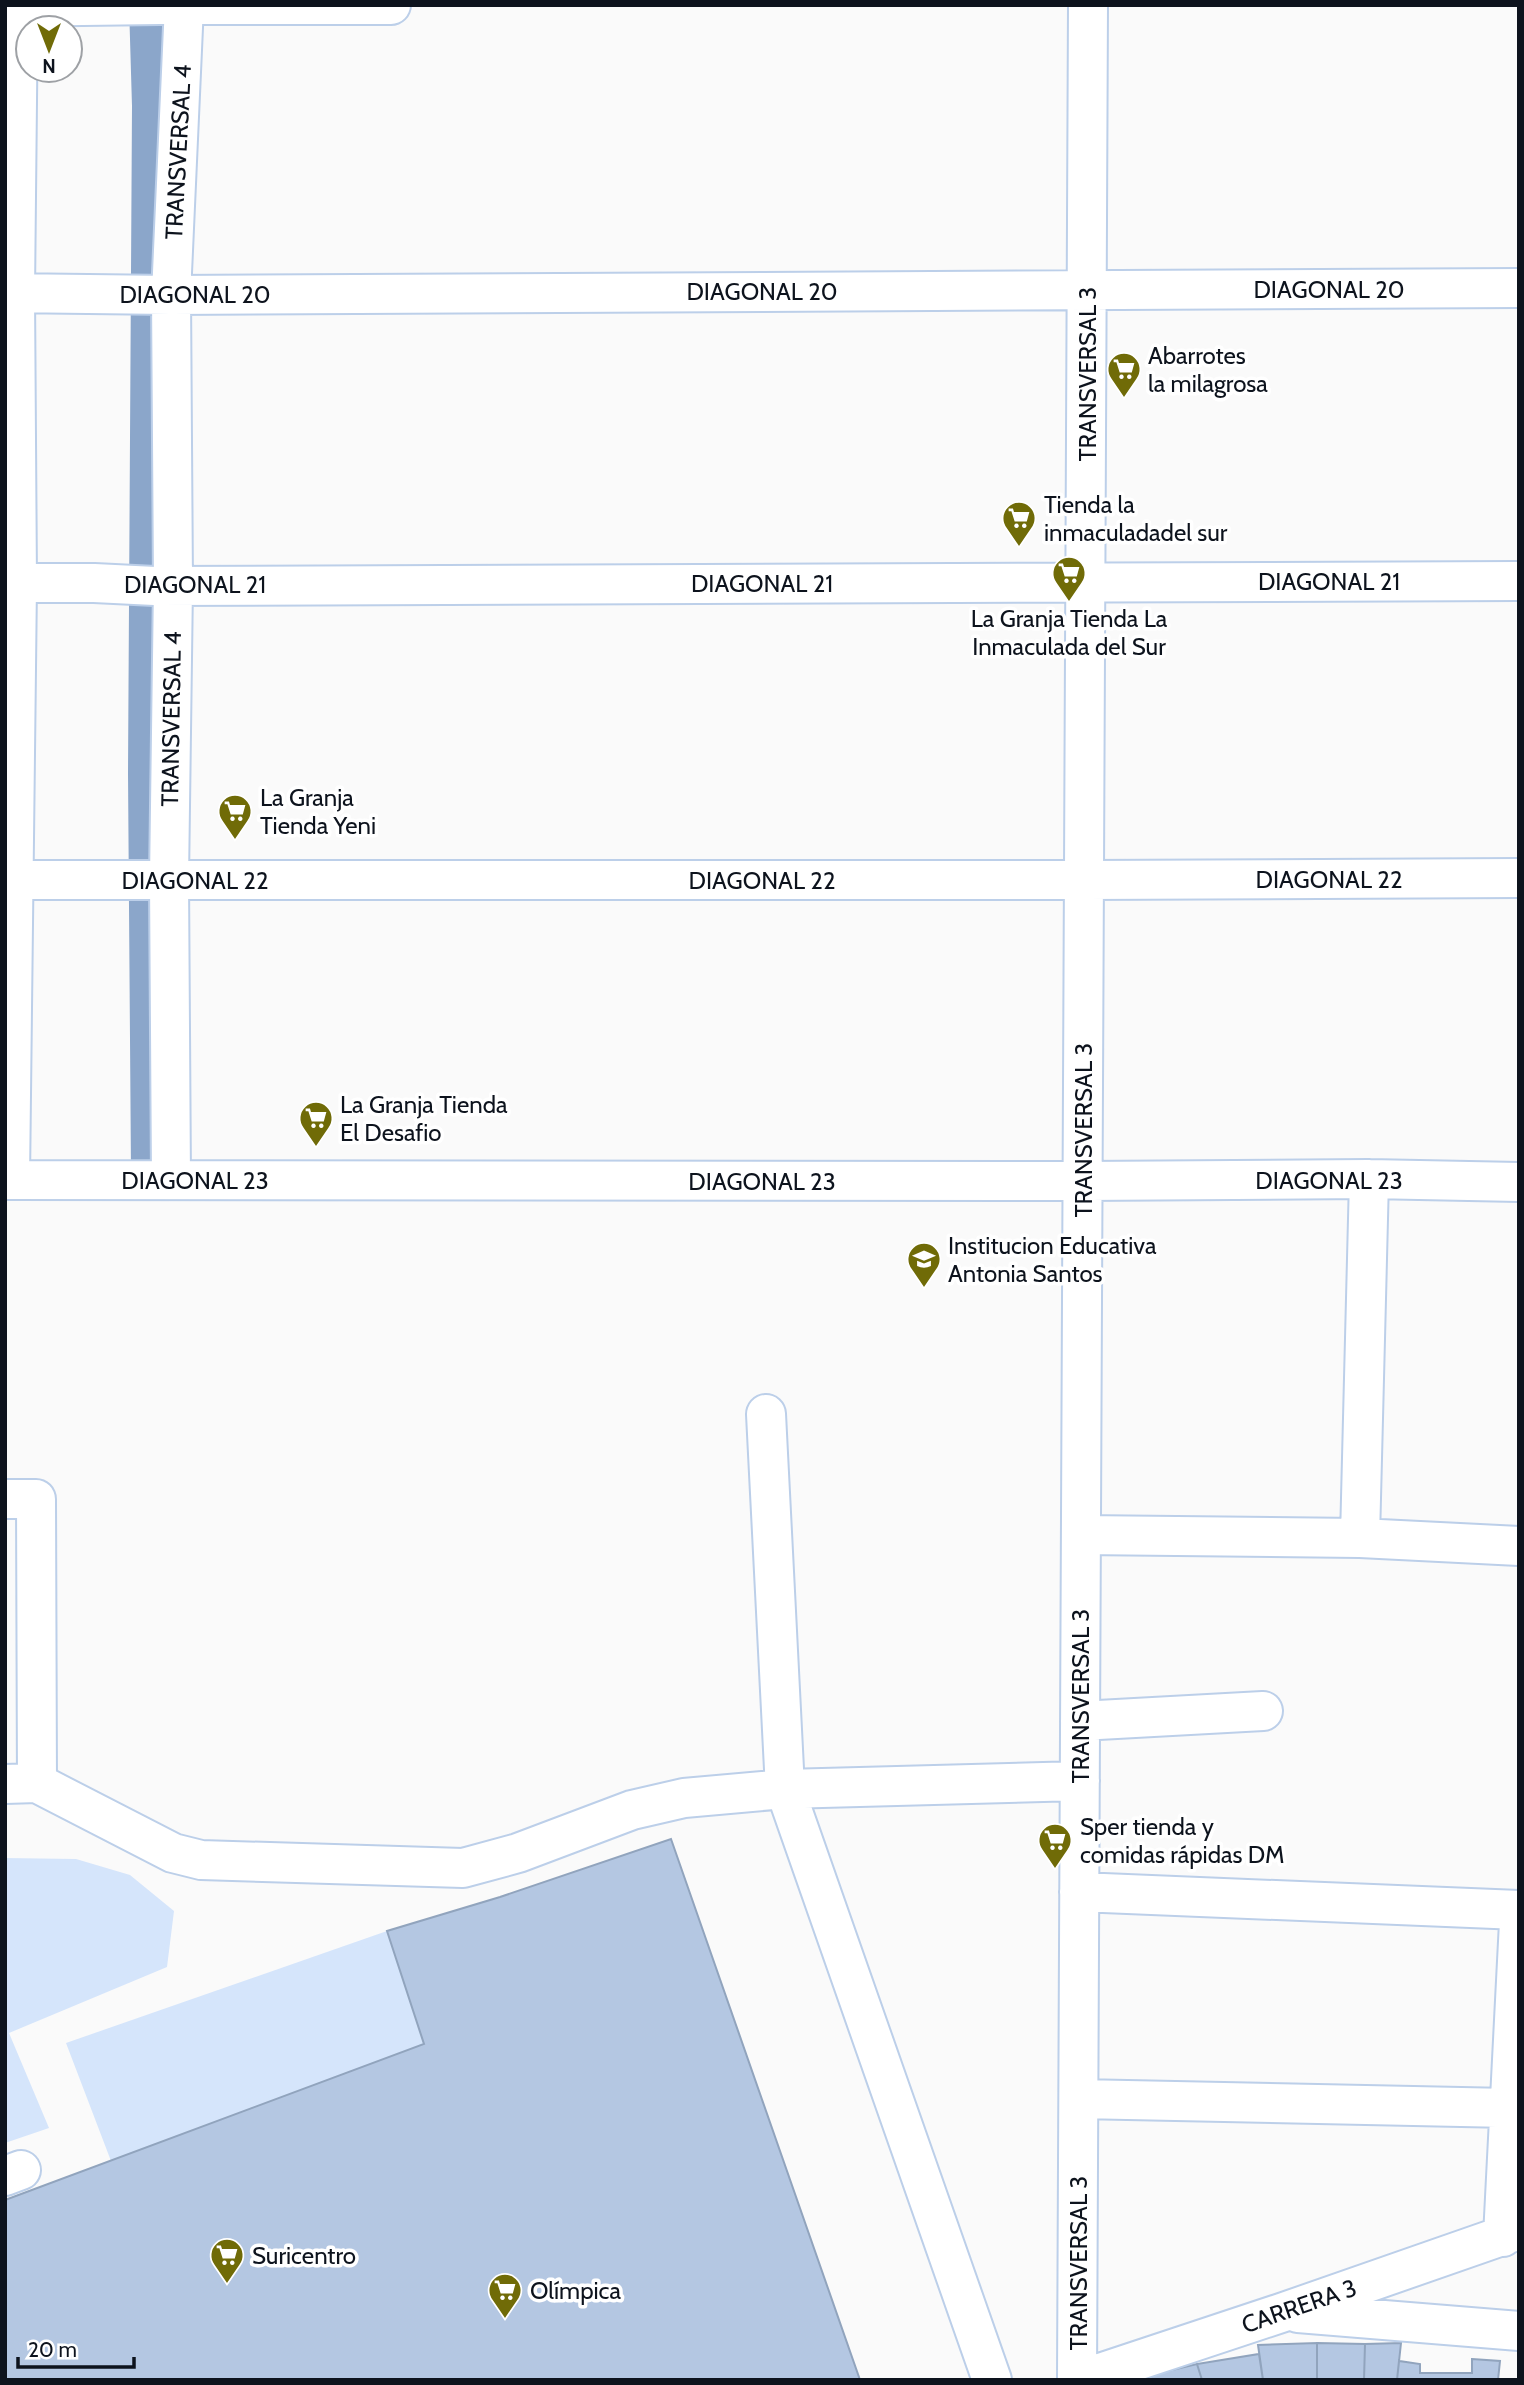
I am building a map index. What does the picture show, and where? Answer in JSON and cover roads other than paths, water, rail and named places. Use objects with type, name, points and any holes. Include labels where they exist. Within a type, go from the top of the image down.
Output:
[{"type":"street","points":[[8,1180],[10,293],[14,7],[391,5]]},
{"type":"street","name":"TRANSVERSAL 3","points":[[1078,2380],[1088,5]]},
{"type":"street","name":"TRANSVERSAL 4","points":[[171,1180],[160,880],[166,295],[184,6]]},
{"type":"street","name":"DIAGONAL 20","points":[[10,293],[166,295],[1519,288]]},
{"type":"street","name":"DIAGONAL 21","points":[[11,583],[164,586],[1519,580]]},
{"type":"street","name":"DIAGONAL 22","points":[[9,880],[1519,878]]},
{"type":"street","points":[[1360,1538],[1369,1179]]},
{"type":"street","name":"DIAGONAL 23","points":[[8,1180],[1369,1179],[1519,1182]]},
{"type":"street","points":[[766,1414],[785,1790],[992,2380]]},
{"type":"street","points":[[21,1499],[21,1783],[173,1853],[201,1860],[463,1868],[518,1853],[632,1810],[684,1798],[785,1790],[1080,1781]]},
{"type":"street","points":[[1081,1535],[1360,1538],[1519,1546]]},
{"type":"street","points":[[1080,1720],[1263,1711]]},
{"type":"street","points":[[1079,1892],[1519,1910]]},
{"type":"street","points":[[1511,2233],[1509,2108],[1519,1922]]},
{"type":"street","points":[[1079,2099],[1509,2108]]},
{"type":"street","name":"CARRERA 3","points":[[1078,2380],[1511,2233]]},
{"type":"street","points":[[1284,2312],[1519,2331]]},
{"type":"waterway","points":[[149,5],[152,106],[148,773],[151,1172]]},
{"type":"place","name":"Abarrotes la milagrosa","points":[[1124,399]]},
{"type":"place","name":"Tienda la inmaculadadel sur","points":[[1019,548]]},
{"type":"place","name":"La Granja Tienda La Inmaculada del Sur","points":[[1069,603]]},
{"type":"place","name":"La Granja Tienda Yeni","points":[[235,841]]},
{"type":"place","name":"La Granja Tienda El Desafio","points":[[316,1148]]},
{"type":"place","name":"Institucion Educativa Antonia Santos","points":[[924,1289]]},
{"type":"place","name":"Sper tienda y comidas rápidas DM","points":[[1055,1870]]},
{"type":"place","name":"Suricentro","points":[[227,2285]]},
{"type":"place","name":"Olímpica","points":[[505,2320]]}]
